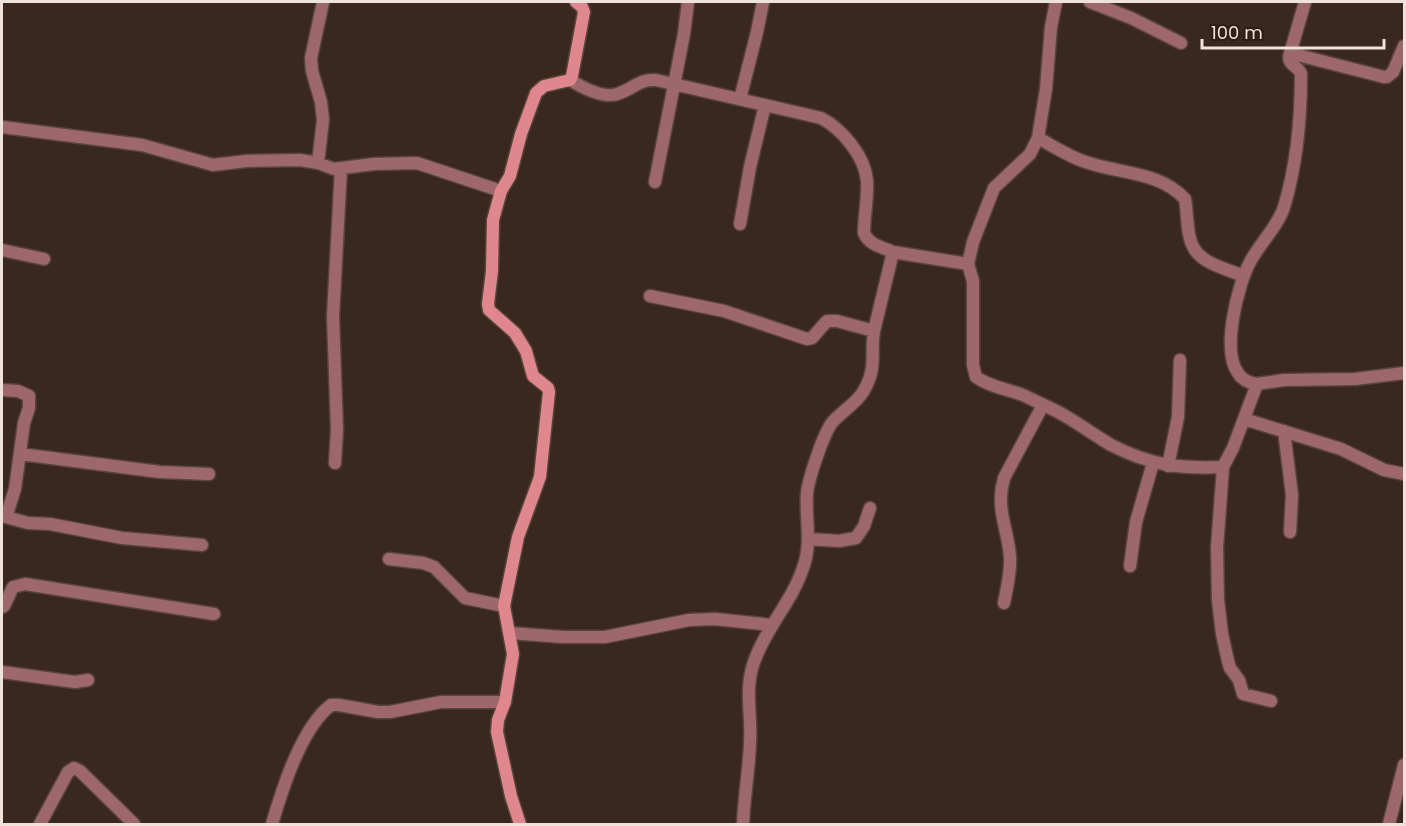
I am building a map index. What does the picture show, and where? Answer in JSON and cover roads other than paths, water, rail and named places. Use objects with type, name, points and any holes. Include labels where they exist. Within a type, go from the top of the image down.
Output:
[{"type":"street","points":[[318,163],[323,120],[311,58],[323,2]]},
{"type":"street","points":[[570,80],[584,12],[576,2]]},
{"type":"street","points":[[655,182],[684,34],[688,2]]},
{"type":"street","points":[[740,99],[762,2]]},
{"type":"street","points":[[1056,2],[1045,99],[1038,138],[1030,154],[994,188],[973,242],[968,264],[973,281],[973,364],[976,377],[984,382],[1023,395],[1077,422],[1111,445],[1153,463],[1177,468],[1222,467]]},
{"type":"street","points":[[1090,2],[1131,18],[1181,43]]},
{"type":"street","points":[[1305,2],[1289,61],[1300,71],[1301,80],[1298,139],[1289,188],[1283,210],[1249,263],[1244,276],[1233,319],[1231,348],[1238,373],[1249,382],[1257,384],[1284,380],[1355,380],[1404,373]]},
{"type":"street","points":[[1290,53],[1387,77],[1393,72],[1404,46]]},
{"type":"street","points":[[520,825],[497,732],[498,720],[505,702],[513,654],[504,606],[518,537],[540,477],[549,400],[548,388],[533,376],[522,342],[489,310],[493,220],[501,191],[510,176],[521,134],[536,93],[544,86],[570,80],[589,90],[619,95],[633,85],[648,79],[820,118],[835,126],[845,136],[864,166],[867,179],[864,233],[866,239],[893,252],[968,264]]},
{"type":"street","points":[[740,224],[750,167],[765,105]]},
{"type":"street","points":[[2,128],[142,145],[213,165],[246,160],[300,160],[334,169],[374,164],[417,163],[501,191]]},
{"type":"street","points":[[1038,138],[1087,163],[1143,175],[1165,183],[1185,199],[1190,234],[1195,250],[1203,258],[1244,276]]},
{"type":"street","points":[[335,464],[337,430],[333,317],[340,168]]},
{"type":"street","points":[[2,250],[44,259]]},
{"type":"street","points":[[743,825],[751,720],[747,696],[748,682],[760,646],[798,581],[805,564],[809,539],[807,492],[824,439],[832,423],[862,393],[869,379],[874,364],[872,344],[874,331],[893,252]]},
{"type":"street","points":[[650,296],[724,311],[807,339],[812,339],[827,321],[837,321],[874,331]]},
{"type":"street","points":[[1168,466],[1178,417],[1180,360]]},
{"type":"street","points":[[1257,384],[1222,467],[1217,548],[1218,600],[1228,661],[1239,680],[1242,694],[1271,701]]},
{"type":"street","points":[[2,390],[18,391],[28,396],[29,408],[24,423],[15,489],[4,517],[122,538],[202,545]]},
{"type":"street","points":[[1004,603],[1011,565],[1001,517],[1001,488],[1004,478],[1043,405]]},
{"type":"street","points":[[1244,419],[1341,448],[1384,470],[1404,474]]},
{"type":"street","points":[[1284,431],[1292,495],[1290,532]]},
{"type":"street","points":[[20,454],[160,472],[209,474]]},
{"type":"street","points":[[1130,566],[1134,529],[1153,463]]},
{"type":"street","points":[[809,539],[839,541],[856,538],[864,526],[870,508]]},
{"type":"street","points":[[389,559],[423,563],[434,567],[465,598],[504,606]]},
{"type":"street","points":[[2,607],[13,587],[25,584],[214,614]]},
{"type":"street","points":[[510,633],[562,637],[605,637],[689,620],[715,619],[772,625]]},
{"type":"street","points":[[2,672],[75,682],[88,680]]},
{"type":"street","points":[[272,825],[298,751],[331,705],[390,712],[441,702],[505,702]]},
{"type":"street","points":[[1389,825],[1404,765]]},
{"type":"street","points":[[40,825],[68,772],[74,768],[80,771],[134,825]]}]
